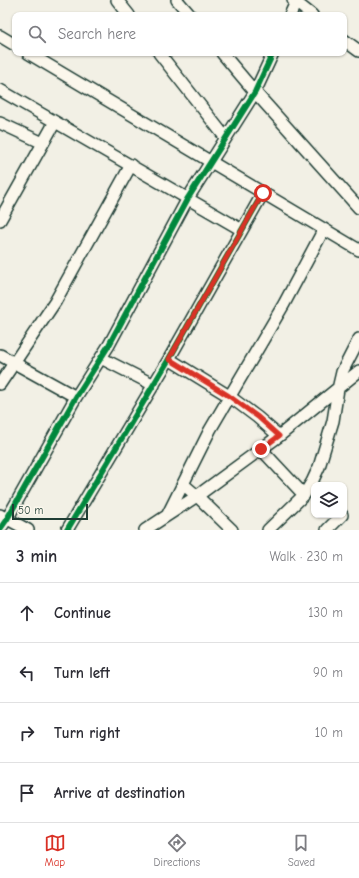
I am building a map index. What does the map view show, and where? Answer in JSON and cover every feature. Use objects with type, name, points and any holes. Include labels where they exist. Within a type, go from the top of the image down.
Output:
[{"type":"street","points":[[117,0],[126,12]]},
{"type":"street","points":[[177,0],[187,12]]},
{"type":"street","points":[[291,12],[296,1],[309,12]]},
{"type":"street","points":[[0,36],[12,43]]},
{"type":"street","points":[[347,42],[359,51]]},
{"type":"street","points":[[33,56],[359,250]]},
{"type":"street","points":[[161,56],[225,137]]},
{"type":"street","points":[[225,56],[359,208]]},
{"type":"street","points":[[0,529],[4,517],[109,345],[188,198],[225,137],[255,92],[272,56]]},
{"type":"street","points":[[0,90],[242,230]]},
{"type":"street","points":[[0,122],[43,143]]},
{"type":"street","points":[[0,220],[55,122]]},
{"type":"street","points":[[0,384],[55,302],[131,165]]},
{"type":"street","points":[[67,530],[154,385],[263,193]]},
{"type":"street","points":[[168,514],[210,430],[284,304],[324,229]]},
{"type":"street","points":[[275,528],[304,495],[319,467],[333,421],[338,389],[345,364],[359,339]]},
{"type":"street","points":[[0,356],[76,397]]},
{"type":"street","points":[[101,358],[154,385]]},
{"type":"street","points":[[169,359],[229,396],[258,417],[279,436]]},
{"type":"street","points":[[144,530],[198,496],[279,436],[359,371]]},
{"type":"street","points":[[261,449],[304,495]]},
{"type":"street","points":[[183,484],[198,496],[232,530]]},
{"type":"street","points":[[4,517],[28,530]]},
{"type":"street","points":[[327,530],[339,518]]},
{"type":"cycle path","points":[[0,529],[76,397],[109,345],[188,198],[255,92],[272,56]]},
{"type":"cycle path","points":[[67,530],[169,359],[263,193]]},
{"type":"route","points":[[261,449],[279,436],[258,417],[229,396],[169,359],[263,193]]}]
